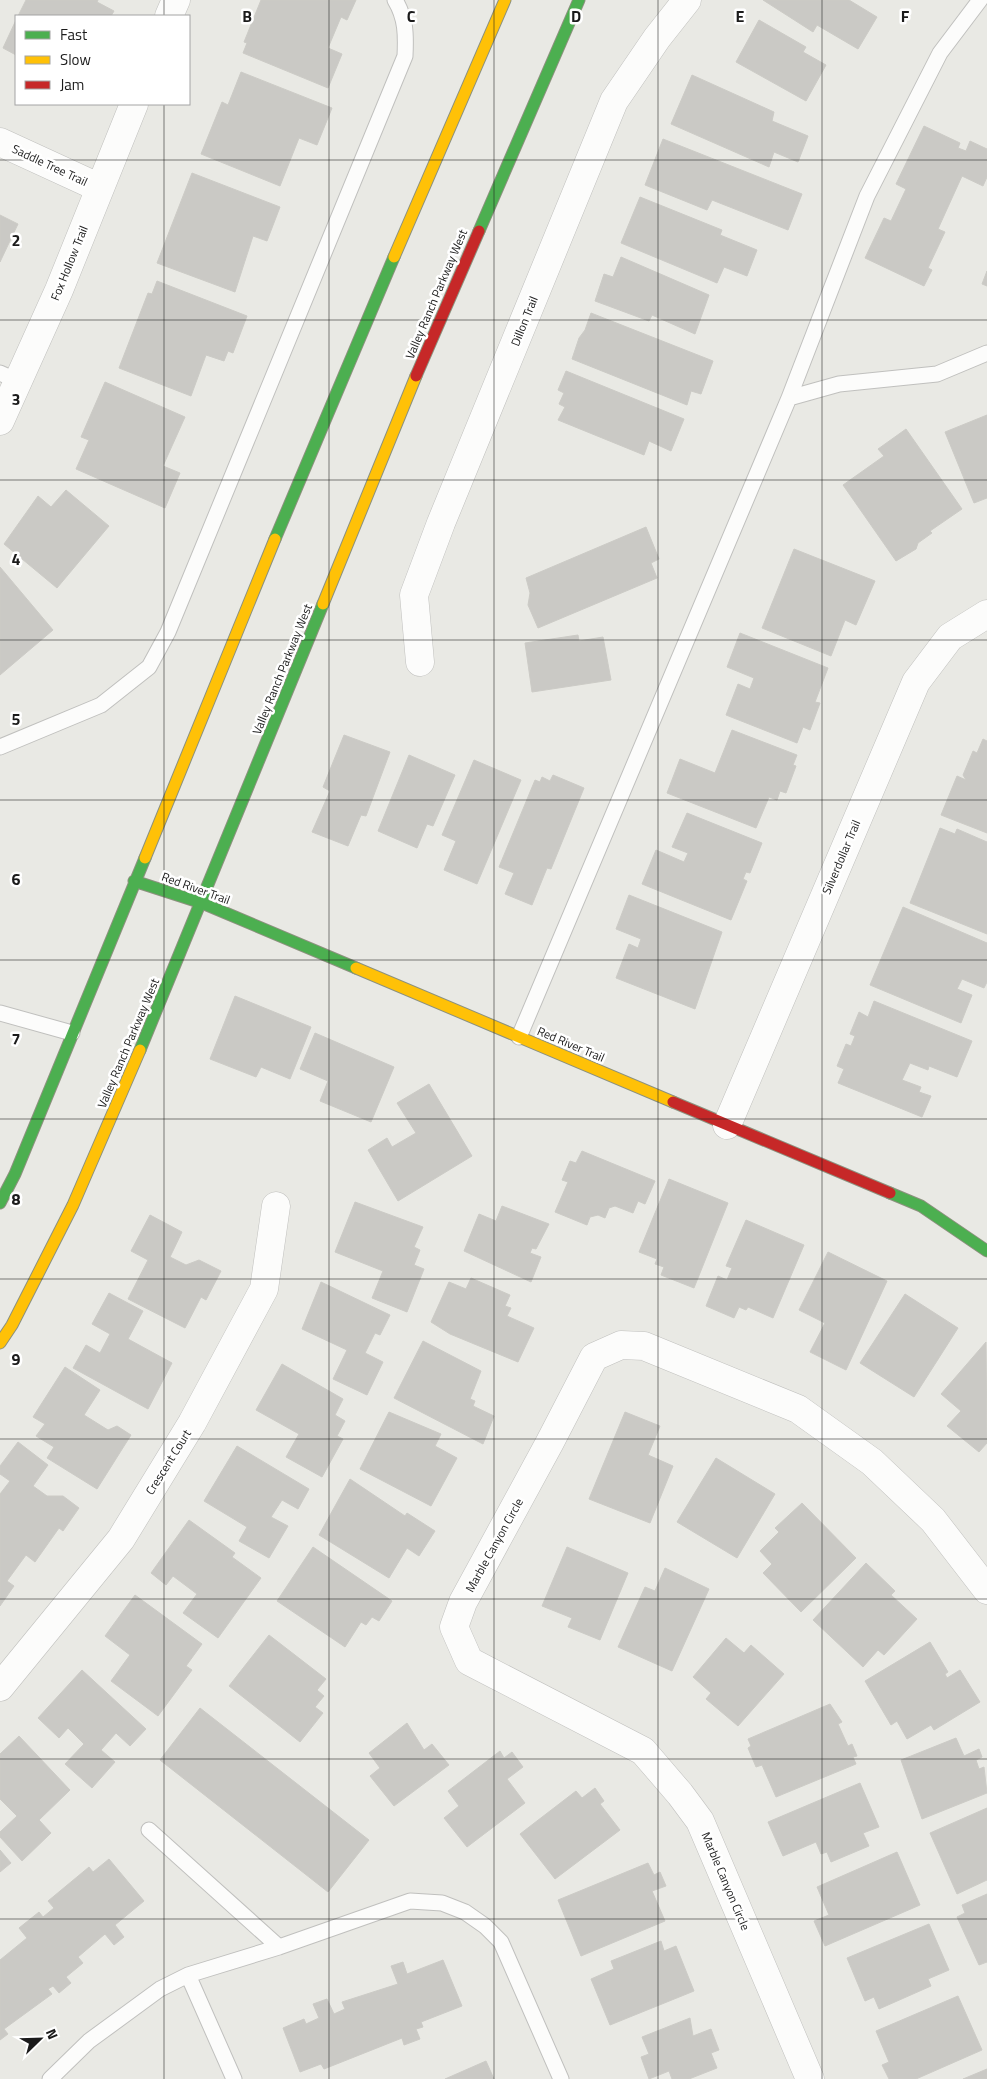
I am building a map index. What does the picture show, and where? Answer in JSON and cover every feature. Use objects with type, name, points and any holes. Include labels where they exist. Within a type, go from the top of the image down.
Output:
[{"type":"main road","points":[[0,1203],[15,1174],[339,384],[505,0]]},
{"type":"main road","name":"Valley Ranch Parkway West","points":[[0,1343],[12,1325],[73,1205],[202,903],[398,418],[579,0]]},
{"type":"main road","name":"Red River Trail","points":[[134,881],[202,903],[921,1206],[987,1251]]},
{"type":"street","points":[[169,15],[176,0]]},
{"type":"street","name":"Dillon Trail","points":[[420,662],[414,595],[441,524],[614,101],[657,38],[687,0]]},
{"type":"street","name":"Fox Hollow Trail","points":[[0,421],[9,377],[59,290],[134,105]]},
{"type":"street","name":"Saddle Tree Trail","points":[[0,142],[100,188]]},
{"type":"street","name":"Silverdollar Trail","points":[[727,1125],[916,682],[950,637],[987,614]]},
{"type":"street","name":"Crescent Court","points":[[0,1687],[121,1538],[192,1423],[264,1289],[276,1206]]},
{"type":"street","name":"Marble Canyon Circle","points":[[810,2079],[700,1821],[680,1794],[643,1751],[468,1661],[454,1627],[463,1602],[594,1357],[621,1345],[644,1346],[798,1409],[879,1468],[933,1520],[987,1590]]},
{"type":"lane","points":[[0,747],[101,705],[149,666],[168,632],[405,56],[406,29],[400,8],[395,0]]},
{"type":"lane","points":[[519,1037],[789,398],[867,196],[940,53],[980,0]]},
{"type":"lane","points":[[789,398],[839,384],[937,374],[987,353]]},
{"type":"lane","points":[[0,1013],[72,1033]]},
{"type":"lane","points":[[149,1830],[279,1947]]},
{"type":"lane","points":[[50,2079],[89,2041],[160,1989],[188,1975],[279,1947],[410,1901],[442,1902],[465,1912],[501,1942],[561,2079]]},
{"type":"lane","points":[[188,1975],[234,2079]]},
{"type":"building","points":[[26,0],[98,0],[97,2],[114,11],[112,15],[18,15]]},
{"type":"building","points":[[261,0],[356,0],[347,20],[341,17],[328,48],[342,54],[328,88],[243,53],[247,43],[244,42]]},
{"type":"building","points":[[763,0],[849,0],[877,17],[858,49],[817,25],[813,32]]},
{"type":"building","points":[[759,20],[806,47],[803,52],[826,65],[806,101],[736,62]]},
{"type":"building","points":[[15,22],[15,54],[3,48]]},
{"type":"building","points":[[241,72],[332,108],[317,145],[299,138],[280,186],[201,154],[222,102],[228,105]]},
{"type":"building","points":[[692,75],[774,112],[772,121],[808,136],[798,162],[774,152],[769,167],[671,124]]},
{"type":"building","points":[[924,126],[960,143],[958,148],[966,151],[970,141],[987,149],[987,177],[983,186],[962,176],[938,229],[945,232],[928,268],[932,270],[924,286],[865,258],[884,218],[891,221],[906,189],[896,184]]},
{"type":"building","points":[[663,139],[802,194],[788,230],[712,200],[707,210],[645,185]]},
{"type":"building","points":[[192,173],[280,207],[267,241],[253,236],[235,292],[157,263]]},
{"type":"building","points":[[640,197],[722,230],[720,235],[757,250],[747,276],[724,267],[717,283],[621,243]]},
{"type":"building","points":[[0,215],[18,224],[0,262]]},
{"type":"building","points":[[621,257],[709,295],[695,334],[652,315],[649,321],[595,301],[604,274],[613,277]]},
{"type":"building","points":[[987,271],[987,286],[982,284]]},
{"type":"building","points":[[157,281],[247,316],[233,353],[228,351],[224,361],[206,355],[191,396],[119,368],[148,293],[152,294]]},
{"type":"building","points":[[591,313],[713,361],[701,394],[691,391],[687,405],[572,359],[579,338],[585,330]]},
{"type":"building","points":[[566,371],[684,419],[671,451],[649,441],[644,455],[558,420],[565,407],[559,404],[564,393],[558,390]]},
{"type":"building","points":[[105,382],[185,417],[163,466],[180,473],[165,508],[76,469],[89,440],[81,437]]},
{"type":"building","points":[[987,415],[987,498],[974,503],[945,432]]},
{"type":"building","points":[[906,429],[962,509],[930,531],[932,533],[918,543],[916,549],[896,561],[843,485],[884,456],[878,449]]},
{"type":"building","points":[[66,490],[109,526],[57,588],[4,544],[38,496],[51,507]]},
{"type":"building","points":[[646,527],[659,559],[651,563],[657,578],[538,628],[528,605],[530,593],[526,578]]},
{"type":"building","points":[[794,549],[875,581],[856,625],[845,620],[831,656],[762,628]]},
{"type":"building","points":[[0,567],[53,630],[0,675]]},
{"type":"building","points":[[740,633],[828,668],[815,702],[820,703],[810,730],[803,727],[797,743],[726,715],[738,684],[750,689],[754,678],[727,667]]},
{"type":"building","points":[[578,635],[579,641],[603,637],[611,680],[532,692],[525,643]]},
{"type":"building","points":[[732,730],[797,755],[793,765],[796,766],[786,793],[780,791],[777,800],[769,797],[756,828],[667,793],[680,759],[715,773]]},
{"type":"building","points":[[344,735],[390,752],[366,816],[361,815],[348,846],[312,832],[330,791],[323,787]]},
{"type":"building","points":[[983,739],[987,741],[987,833],[941,815],[957,776],[966,780],[963,775],[973,751],[977,753]]},
{"type":"building","points":[[409,755],[455,775],[433,826],[427,824],[417,848],[378,831]]},
{"type":"building","points":[[474,760],[521,780],[477,884],[444,870],[456,841],[442,835]]},
{"type":"building","points":[[553,775],[584,788],[551,869],[547,868],[532,905],[505,894],[514,873],[499,867],[535,780],[540,782],[542,777],[550,781]]},
{"type":"building","points":[[687,813],[762,843],[750,873],[746,872],[743,879],[747,881],[731,920],[642,884],[656,850],[684,862],[688,853],[672,847]]},
{"type":"building","points":[[940,828],[955,834],[957,829],[987,842],[987,934],[910,903]]},
{"type":"building","points":[[629,895],[722,932],[695,1009],[616,978],[629,944],[638,948],[641,939],[616,929]]},
{"type":"building","points":[[903,907],[987,943],[987,982],[984,988],[962,979],[957,989],[972,995],[961,1023],[870,985]]},
{"type":"building","points":[[235,996],[311,1027],[290,1079],[261,1067],[256,1077],[210,1059]]},
{"type":"building","points":[[874,1001],[972,1041],[957,1077],[929,1066],[928,1070],[910,1063],[902,1080],[921,1087],[919,1092],[931,1096],[922,1117],[838,1083],[844,1069],[837,1066],[846,1044],[851,1046],[855,1036],[850,1034],[859,1012],[868,1017]]},
{"type":"building","points":[[315,1033],[394,1067],[371,1122],[320,1101],[328,1081],[300,1069]]},
{"type":"building","points":[[429,1084],[472,1156],[398,1201],[368,1150],[387,1138],[392,1147],[416,1133],[397,1103]]},
{"type":"building","points":[[582,1151],[655,1181],[645,1204],[638,1201],[633,1213],[615,1206],[609,1208],[605,1218],[598,1215],[590,1217],[587,1225],[555,1212],[568,1182],[562,1180],[570,1161],[576,1163]]},
{"type":"building","points":[[669,1179],[728,1203],[694,1288],[661,1275],[664,1267],[655,1264],[657,1259],[639,1252]]},
{"type":"building","points":[[355,1202],[423,1227],[414,1247],[420,1250],[414,1265],[424,1269],[407,1312],[372,1298],[383,1271],[335,1252]]},
{"type":"building","points":[[502,1206],[549,1224],[536,1249],[532,1248],[530,1253],[541,1257],[531,1282],[464,1251],[479,1214],[496,1221]]},
{"type":"building","points":[[150,1215],[182,1232],[170,1257],[186,1265],[199,1260],[221,1271],[206,1300],[201,1297],[185,1328],[128,1299],[148,1260],[131,1251]]},
{"type":"building","points":[[746,1220],[804,1245],[773,1318],[748,1307],[746,1310],[739,1307],[734,1318],[706,1306],[718,1276],[727,1280],[732,1268],[726,1266]]},
{"type":"building","points":[[828,1252],[887,1281],[846,1370],[810,1352],[825,1323],[799,1310]]},
{"type":"building","points":[[471,1278],[510,1295],[505,1306],[511,1308],[507,1316],[534,1328],[518,1362],[450,1334],[431,1322],[449,1282],[466,1289]]},
{"type":"building","points":[[321,1282],[390,1315],[380,1335],[375,1333],[365,1353],[383,1362],[367,1395],[333,1379],[347,1350],[302,1329]]},
{"type":"building","points":[[109,1293],[143,1311],[128,1339],[172,1363],[148,1409],[73,1368],[86,1345],[100,1353],[110,1334],[92,1324]]},
{"type":"building","points":[[905,1294],[958,1328],[914,1397],[860,1363]]},
{"type":"building","points":[[423,1341],[481,1371],[470,1399],[475,1401],[473,1406],[494,1416],[483,1444],[394,1398]]},
{"type":"building","points":[[986,1342],[987,1443],[979,1452],[947,1426],[961,1411],[941,1394]]},
{"type":"building","points":[[282,1364],[343,1399],[335,1415],[345,1421],[337,1436],[343,1439],[322,1477],[286,1457],[299,1434],[256,1410]]},
{"type":"building","points":[[65,1367],[100,1390],[84,1415],[108,1430],[117,1426],[131,1435],[97,1489],[47,1458],[54,1447],[36,1436],[45,1424],[33,1417]]},
{"type":"building","points":[[389,1412],[441,1434],[435,1446],[457,1458],[431,1506],[360,1469]]},
{"type":"building","points":[[625,1412],[660,1426],[648,1455],[673,1466],[650,1523],[589,1499]]},
{"type":"building","points":[[18,1442],[48,1465],[33,1486],[47,1496],[63,1496],[79,1508],[63,1531],[59,1528],[35,1562],[26,1555],[7,1581],[14,1586],[0,1606],[0,1494],[10,1481],[0,1474],[0,1466]]},
{"type":"building","points":[[237,1446],[309,1489],[298,1509],[282,1500],[271,1517],[288,1526],[269,1558],[239,1541],[247,1527],[204,1501]]},
{"type":"building","points":[[716,1458],[775,1494],[737,1558],[677,1522]]},
{"type":"building","points":[[350,1479],[405,1516],[407,1513],[435,1531],[419,1556],[407,1548],[389,1578],[319,1535]]},
{"type":"building","points":[[802,1503],[856,1558],[801,1612],[763,1573],[772,1564],[760,1551],[779,1532],[775,1528]]},
{"type":"building","points":[[189,1520],[235,1553],[232,1557],[261,1578],[218,1638],[183,1613],[197,1594],[173,1576],[166,1585],[151,1573]]},
{"type":"building","points":[[313,1547],[392,1601],[379,1621],[372,1617],[366,1625],[361,1622],[345,1647],[277,1601]]},
{"type":"building","points":[[567,1547],[628,1573],[600,1640],[568,1627],[572,1618],[542,1606]]},
{"type":"building","points":[[866,1563],[895,1591],[891,1595],[917,1619],[884,1655],[878,1650],[863,1667],[813,1620]]},
{"type":"building","points":[[665,1568],[709,1589],[672,1671],[618,1647],[645,1587],[655,1591]]},
{"type":"building","points":[[135,1595],[202,1644],[186,1666],[192,1670],[158,1716],[111,1681],[130,1655],[105,1636]]},
{"type":"building","points":[[269,1635],[326,1679],[317,1690],[324,1696],[315,1707],[323,1713],[300,1742],[229,1686]]},
{"type":"building","points":[[726,1638],[744,1653],[751,1645],[784,1674],[738,1726],[706,1699],[711,1693],[693,1677]]},
{"type":"building","points":[[930,1642],[948,1672],[945,1674],[947,1678],[960,1670],[980,1702],[934,1730],[931,1725],[907,1739],[897,1721],[891,1725],[865,1681]]},
{"type":"building","points":[[82,1670],[146,1729],[130,1746],[116,1733],[101,1750],[115,1762],[92,1788],[65,1764],[84,1744],[68,1728],[59,1738],[38,1718]]},
{"type":"building","points":[[830,1704],[842,1722],[838,1724],[848,1746],[852,1744],[857,1756],[853,1757],[856,1764],[776,1797],[762,1765],[756,1767],[748,1748],[751,1746],[748,1739]]},
{"type":"building","points":[[200,1708],[369,1840],[328,1892],[160,1760]]},
{"type":"building","points":[[407,1723],[424,1750],[432,1744],[449,1765],[394,1806],[370,1776],[380,1768],[369,1753]]},
{"type":"building","points":[[19,1736],[70,1790],[39,1820],[51,1833],[22,1861],[0,1837],[0,1832],[17,1816],[0,1799],[0,1754]]},
{"type":"building","points":[[956,1738],[964,1756],[979,1749],[982,1757],[976,1760],[979,1769],[984,1767],[987,1793],[922,1819],[901,1760]]},
{"type":"building","points":[[500,1751],[504,1758],[512,1752],[523,1767],[507,1779],[525,1803],[467,1847],[444,1818],[459,1806],[448,1791]]},
{"type":"building","points":[[860,1783],[879,1827],[863,1833],[869,1846],[831,1862],[827,1852],[821,1854],[816,1842],[783,1856],[768,1822]]},
{"type":"building","points":[[595,1788],[604,1801],[600,1804],[620,1830],[555,1879],[520,1834],[576,1791],[582,1798]]},
{"type":"building","points":[[987,1808],[987,1880],[957,1894],[930,1833]]},
{"type":"building","points":[[0,1850],[11,1863],[0,1872]]},
{"type":"building","points":[[897,1852],[920,1905],[825,1946],[814,1921],[829,1915],[817,1887]]},
{"type":"building","points":[[109,1859],[144,1901],[115,1925],[124,1937],[114,1945],[105,1934],[78,1957],[83,1963],[66,1977],[71,1983],[59,1993],[53,1986],[48,1989],[52,1994],[4,2029],[8,2034],[0,2040],[0,1960],[27,1938],[19,1928],[39,1912],[43,1917],[54,1908],[48,1901],[89,1867],[93,1872]]},
{"type":"building","points":[[648,1863],[654,1875],[660,1872],[666,1886],[652,1891],[665,1921],[581,1956],[558,1900]]},
{"type":"building","points":[[987,1894],[987,1962],[979,1965],[957,1917],[965,1913],[962,1905]]},
{"type":"building","points":[[929,1924],[949,1970],[928,1979],[931,1986],[879,2009],[874,1997],[865,2001],[847,1958]]},
{"type":"building","points":[[661,1941],[664,1951],[676,1946],[694,1991],[610,2025],[591,1979],[614,1969],[611,1961]]},
{"type":"building","points":[[443,1960],[462,2006],[421,2022],[423,2027],[416,2029],[420,2039],[404,2045],[402,2038],[324,2069],[321,2064],[300,2072],[283,2028],[304,2019],[306,2024],[319,2018],[313,2004],[327,1999],[334,2014],[345,2009],[342,2002],[398,1984],[391,1966],[403,1962],[407,1974]]},
{"type":"building","points":[[958,1996],[982,2050],[916,2079],[889,2079],[882,2065],[889,2062],[876,2031]]},
{"type":"building","points":[[690,2018],[693,2036],[711,2029],[719,2050],[711,2053],[717,2068],[689,2079],[672,2079],[669,2071],[649,2079],[641,2057],[649,2054],[642,2037]]},
{"type":"building","points":[[486,2061],[494,2079],[445,2079]]},
{"type":"building","points":[[987,2069],[987,2079],[963,2079]]},
{"type":"traffic: fast","points":[[479,231],[579,0]]},
{"type":"traffic: fast","points":[[275,539],[394,257]]},
{"type":"traffic: fast","points":[[140,1050],[323,604]]},
{"type":"traffic: fast","points":[[0,1203],[15,1174],[145,858]]},
{"type":"traffic: fast","points":[[134,881],[202,903],[356,968]]},
{"type":"traffic: fast","points":[[890,1193],[921,1206],[987,1251]]},
{"type":"traffic: slow","points":[[394,257],[505,0]]},
{"type":"traffic: slow","points":[[323,604],[416,376]]},
{"type":"traffic: slow","points":[[145,858],[275,539]]},
{"type":"traffic: slow","points":[[356,968],[673,1102]]},
{"type":"traffic: slow","points":[[0,1343],[12,1325],[73,1205],[140,1050]]},
{"type":"traffic: jam","points":[[416,376],[479,231]]},
{"type":"traffic: jam","points":[[673,1102],[890,1193]]}]
